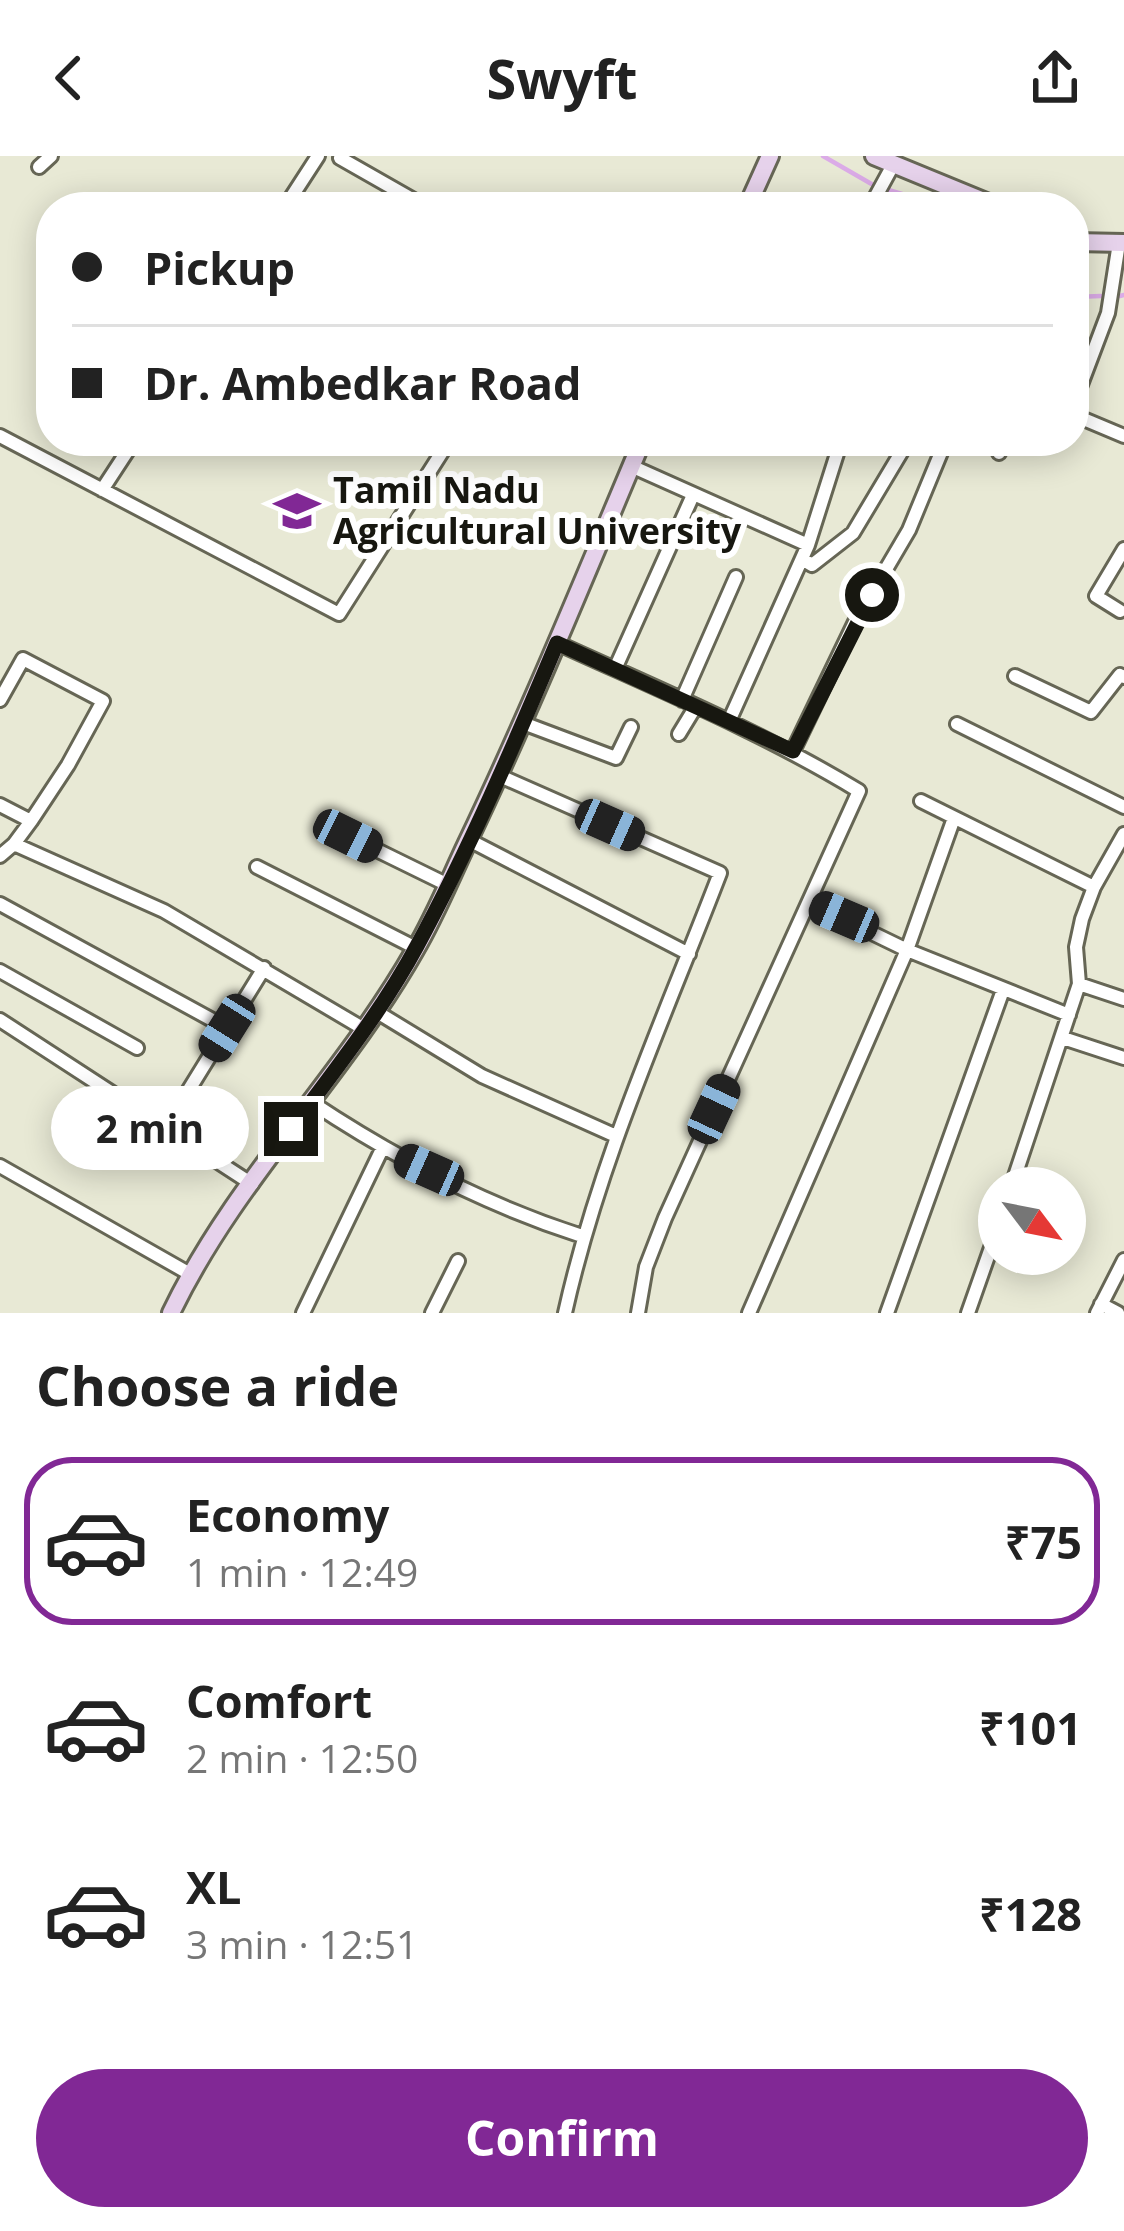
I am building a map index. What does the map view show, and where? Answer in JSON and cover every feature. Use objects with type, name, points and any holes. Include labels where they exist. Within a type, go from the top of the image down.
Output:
[{"type":"street","points":[[39,166],[51,156]]},
{"type":"street","points":[[295,192],[318,156]]},
{"type":"street","points":[[340,156],[401,192]]},
{"type":"street","points":[[754,192],[770,156]]},
{"type":"street","points":[[874,156],[960,192]]},
{"type":"street","points":[[878,192],[893,165]]},
{"type":"street","points":[[1089,242],[1122,243],[1108,313],[1089,363]]},
{"type":"street","points":[[1089,421],[1124,436]]},
{"type":"street","points":[[0,436],[36,455]]},
{"type":"street","points":[[38,456],[339,614],[439,456]]},
{"type":"street","points":[[103,490],[125,456]]},
{"type":"street","points":[[171,1313],[190,1274],[377,1012],[416,948],[500,776],[636,456]]},
{"type":"street","points":[[730,719],[805,552],[836,456]]},
{"type":"street","points":[[632,466],[805,552],[812,565],[853,533],[899,456]]},
{"type":"street","points":[[793,751],[855,622],[909,530],[940,456]]},
{"type":"street","points":[[615,669],[693,495]]},
{"type":"street","points":[[1120,611],[1096,596],[1124,549]]},
{"type":"street","points":[[682,700],[736,577]]},
{"type":"street","points":[[557,643],[730,719],[859,791],[646,1267],[639,1310],[658,1313]]},
{"type":"street","points":[[0,700],[23,659],[103,701],[68,765],[14,844],[0,856]]},
{"type":"street","points":[[1015,676],[1091,712],[1120,674],[1124,677]]},
{"type":"street","points":[[680,734],[696,706]]},
{"type":"street","points":[[523,723],[616,758],[631,727]]},
{"type":"street","points":[[957,724],[1124,807]]},
{"type":"street","points":[[500,776],[720,874],[616,1136],[582,1236],[565,1313]]},
{"type":"street","points":[[921,801],[1094,887]]},
{"type":"street","points":[[0,805],[31,820]]},
{"type":"street","points":[[749,1313],[907,950],[954,818]]},
{"type":"street","points":[[1018,1167],[1079,984],[1076,946],[1094,887],[1124,834]]},
{"type":"street","points":[[348,836],[448,885]]},
{"type":"street","points":[[469,841],[689,954]]},
{"type":"street","points":[[14,844],[164,911],[364,1029]]},
{"type":"street","points":[[257,867],[416,948]]},
{"type":"street","points":[[810,903],[907,950],[1070,1015]]},
{"type":"street","points":[[0,904],[227,1028]]},
{"type":"street","points":[[166,1127],[264,968]]},
{"type":"street","points":[[0,971],[137,1048]]},
{"type":"street","points":[[1079,984],[1124,999]]},
{"type":"street","points":[[886,1313],[1003,990]]},
{"type":"street","points":[[377,1012],[482,1076],[616,1136]]},
{"type":"street","points":[[0,1020],[252,1184]]},
{"type":"street","points":[[1063,1038],[1124,1058]]},
{"type":"street","points":[[311,1102],[382,1149],[520,1216],[582,1236]]},
{"type":"street","points":[[303,1313],[382,1149]]},
{"type":"street","points":[[0,1166],[190,1274]]},
{"type":"street","points":[[1118,1313],[1099,1308],[1124,1260]]},
{"type":"street","points":[[432,1313],[458,1261]]},
{"type":"street","points":[[968,1313],[981,1275]]},
{"type":"waterway","points":[[823,156],[875,186]]},
{"type":"waterway","points":[[885,189],[895,192]]},
{"type":"waterway","points":[[1120,296],[1124,295]]},
{"type":"waterway","points":[[1089,296],[1101,296]]},
{"type":"place","name":"Tamil Nadu Agricultural University","points":[[297,511]]},
{"type":"route","points":[[291,1129],[377,1012],[416,948],[500,776],[557,643],[793,751],[872,595]]}]
